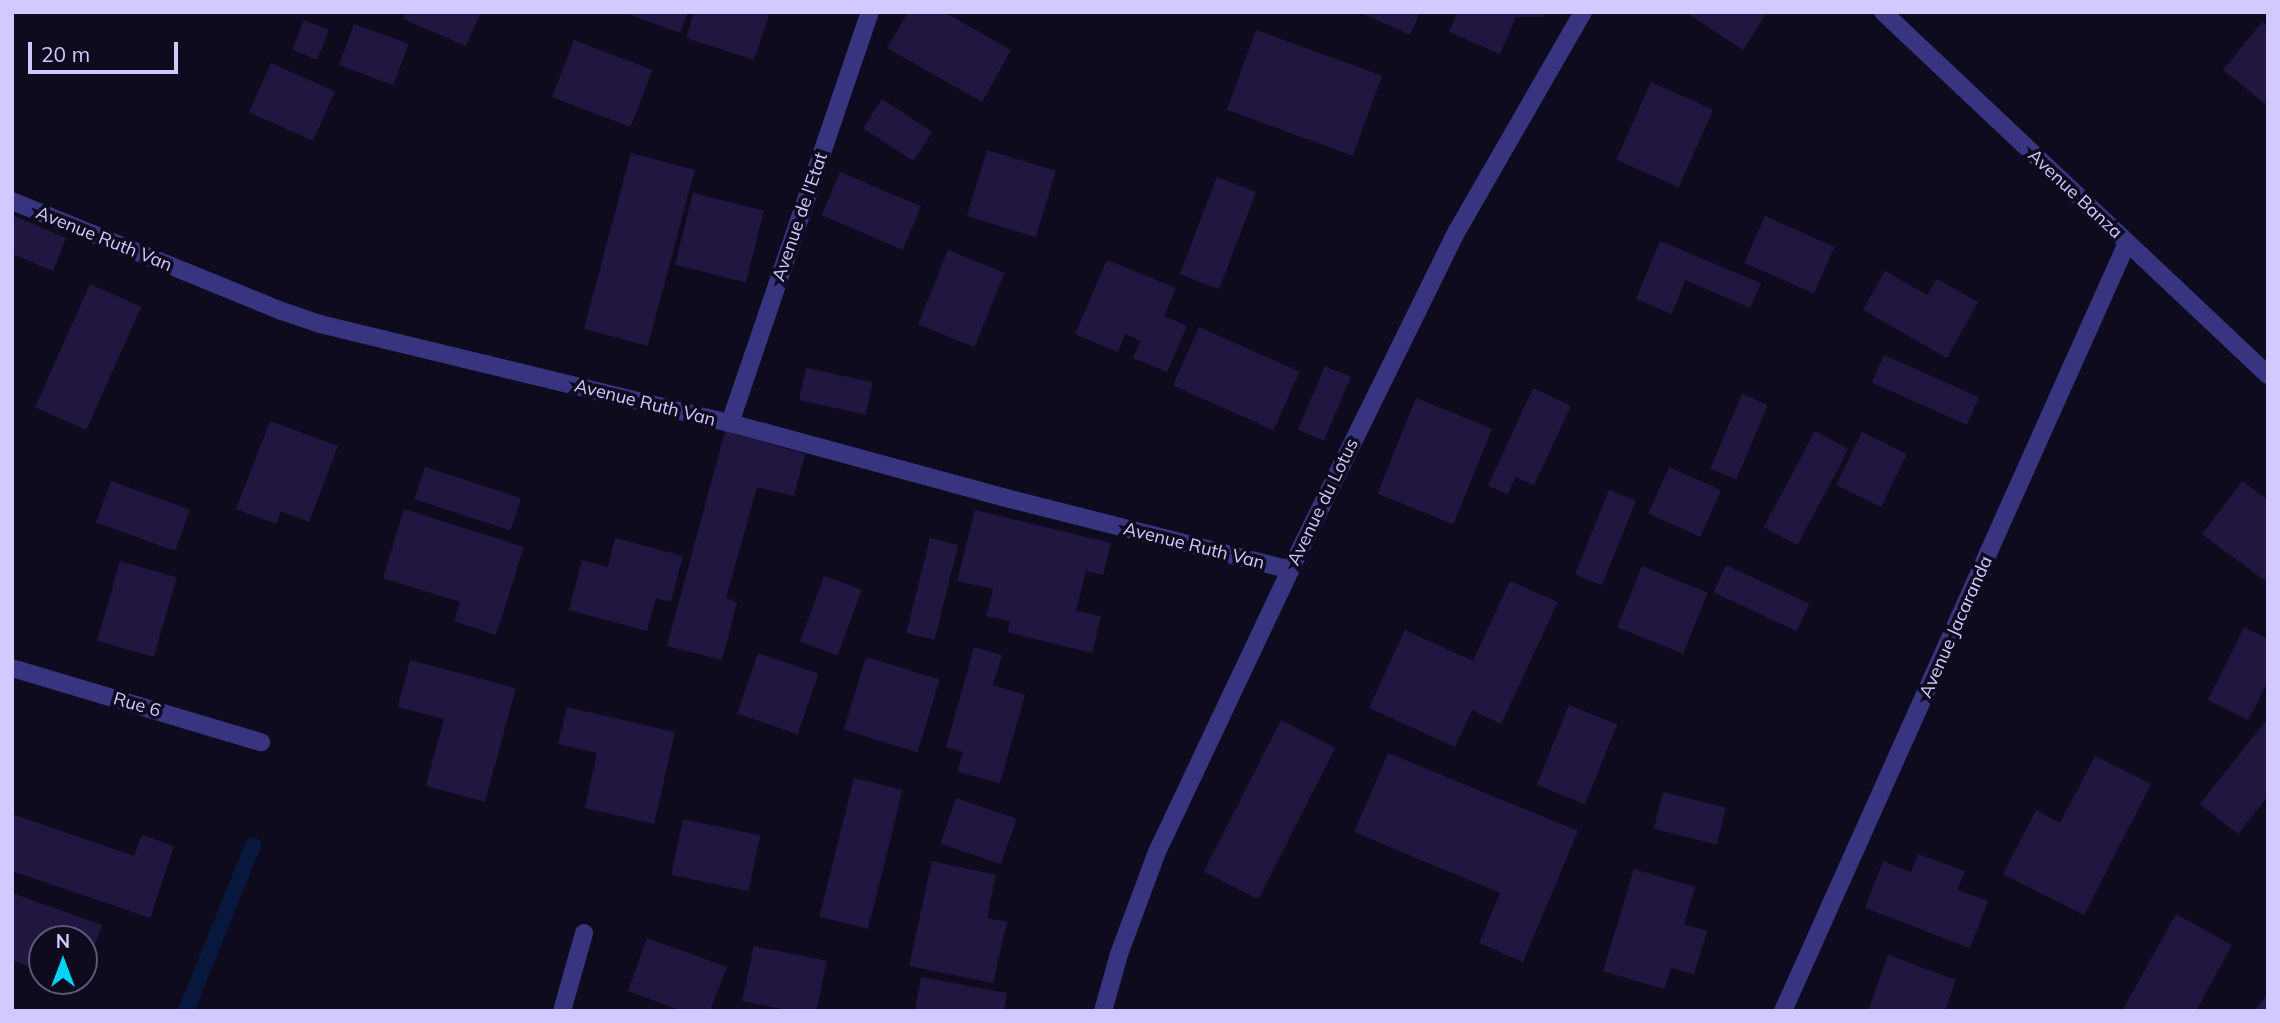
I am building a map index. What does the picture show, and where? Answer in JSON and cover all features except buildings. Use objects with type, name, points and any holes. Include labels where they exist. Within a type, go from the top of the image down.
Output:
[{"type":"street","name":"Avenue de l'Etat","points":[[730,423],[870,12]]},
{"type":"street","name":"Avenue du Lotus","points":[[1103,1011],[1119,954],[1157,852],[1290,570],[1457,231],[1583,12]]},
{"type":"street","name":"Avenue Banza","points":[[1883,12],[2268,375]]},
{"type":"street","name":"Avenue Ruth Van","points":[[12,201],[269,306],[320,324],[730,423],[1010,499],[1290,570]]},
{"type":"street","name":"Avenue Jacaranda","points":[[1783,1011],[2127,243]]},
{"type":"street","name":"Rue 6","points":[[12,668],[261,742]]},
{"type":"street","points":[[562,1011],[584,933]]},
{"type":"waterway","points":[[186,1011],[253,845]]}]
